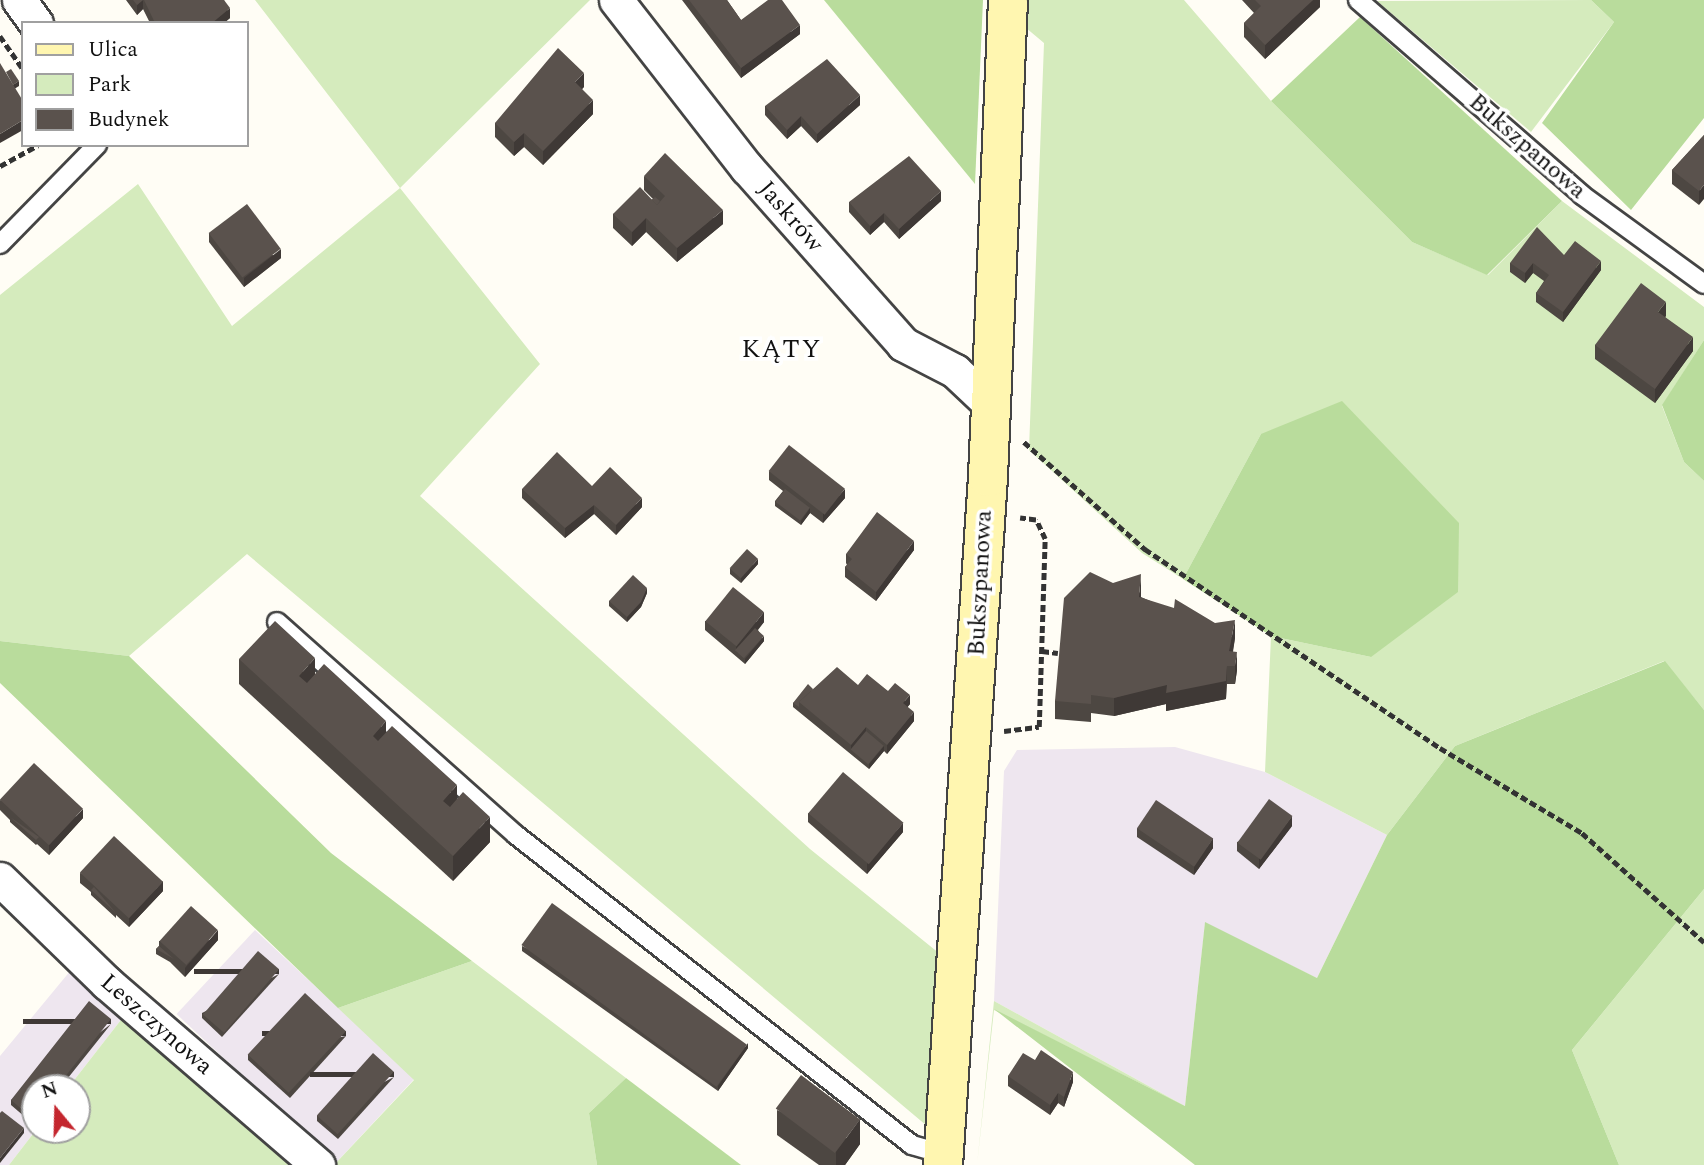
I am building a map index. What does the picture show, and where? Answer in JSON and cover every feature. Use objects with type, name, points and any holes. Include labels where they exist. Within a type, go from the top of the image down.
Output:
[{"type":"street","points":[[19,0],[35,21]]},
{"type":"street","name":"Jaskrów","points":[[616,0],[747,168],[902,344],[955,371],[991,405]]},
{"type":"street","name":"Bukszpanowa","points":[[943,1160],[991,405],[1008,0]]},
{"type":"street","name":"Leszczynowa","points":[[0,879],[107,983],[318,1165]]},
{"type":"lane","name":"Bukszpanowa","points":[[1359,0],[1582,195],[1704,284]]},
{"type":"lane","points":[[0,244],[95,147]]},
{"type":"lane","points":[[277,622],[516,835],[912,1145],[943,1160]]},
{"type":"path","points":[[0,36],[21,66]]},
{"type":"path","points":[[0,166],[34,147]]},
{"type":"path","points":[[1020,439],[1145,549],[1440,748],[1582,833],[1704,943]]},
{"type":"path","points":[[993,733],[1040,727],[1045,539],[1036,520],[1007,516]]},
{"type":"path","points":[[1041,651],[1058,653]]},
{"type":"shaded area","points":[[1175,747],[1265,772],[1387,835],[1317,978],[1205,923],[1185,1106],[994,1001],[1004,771],[1017,750]]},
{"type":"shaded area","points":[[255,930],[414,1079],[336,1163],[177,1014]]},
{"type":"shaded area","points":[[71,970],[124,1016],[79,1074],[21,1074],[21,1144],[25,1144],[9,1165],[0,1165],[0,1056]]},
{"type":"green space","points":[[255,0],[590,0],[400,188]]},
{"type":"green space","points":[[824,0],[983,0],[975,184]]},
{"type":"green space","points":[[993,0],[1184,0],[1271,101],[1412,242],[1488,275],[1562,201],[1704,307],[1704,340],[1662,406],[1684,462],[1704,481],[1704,710],[1664,661],[1455,746],[1387,835],[1265,772],[1271,636],[1371,657],[1261,434],[1183,579],[1142,553],[1029,450],[1044,43]]},
{"type":"green space","points":[[1591,0],[1614,22],[1531,132],[1377,1]]},
{"type":"green space","points":[[1591,0],[1704,0],[1704,118],[1631,210],[1542,123],[1614,22]]},
{"type":"green space","points":[[1360,17],[1562,201],[1487,275],[1412,242],[1271,101]]},
{"type":"green space","points":[[138,184],[232,326],[400,188],[540,364],[420,496],[810,849],[940,954],[933,1131],[247,554],[129,656],[0,641],[0,295]]},
{"type":"green space","points":[[1704,340],[1704,481],[1684,462],[1662,405]]},
{"type":"green space","points":[[1342,401],[1459,523],[1458,592],[1371,657],[1271,636],[1183,579],[1261,434]]},
{"type":"green space","points":[[0,641],[129,656],[331,853],[472,961],[338,1008],[0,683]]},
{"type":"green space","points":[[1665,661],[1704,710],[1704,889],[1572,1050],[1619,1165],[1195,1165],[994,1009],[1185,1106],[1205,922],[1317,978],[1387,835],[1455,746]]},
{"type":"green space","points":[[1704,889],[1704,1165],[1619,1165],[1572,1050]]},
{"type":"green space","points":[[472,961],[626,1078],[589,1113],[597,1165],[334,1165],[414,1080],[338,1008]]},
{"type":"green space","points":[[994,1001],[1185,1106],[994,1010],[977,1165]]},
{"type":"green space","points":[[124,1016],[296,1165],[9,1165],[25,1144],[91,1144],[91,1074],[79,1074]]},
{"type":"green space","points":[[626,1078],[741,1165],[597,1165],[589,1113]]},
{"type":"building","points":[[144,0],[224,0],[230,8],[214,21],[154,21]]},
{"type":"building","points":[[689,0],[727,0],[741,20],[768,0],[782,0],[800,25],[741,68]]},
{"type":"building","points":[[1255,0],[1313,0],[1265,45],[1244,23],[1261,6]]},
{"type":"building","points":[[558,48],[584,73],[575,82],[593,100],[543,151],[524,133],[514,142],[495,123]]},
{"type":"building","points":[[827,59],[860,95],[817,134],[801,116],[787,130],[765,106]]},
{"type":"building","points":[[0,63],[21,98],[21,121],[0,134]]},
{"type":"building","points":[[11,69],[19,81],[13,85],[6,72]]},
{"type":"building","points":[[1704,135],[1704,185],[1699,191],[1672,170]]},
{"type":"building","points":[[665,153],[723,210],[677,248],[646,218],[632,232],[613,214],[640,187],[657,205],[665,196],[644,176]]},
{"type":"building","points":[[909,156],[941,191],[899,229],[884,213],[870,226],[849,202]]},
{"type":"building","points":[[655,197],[660,201],[657,205],[652,200]]},
{"type":"building","points":[[247,204],[281,249],[242,278],[209,233]]},
{"type":"building","points":[[1537,227],[1564,255],[1575,241],[1601,261],[1563,312],[1536,293],[1549,275],[1533,263],[1525,273],[1510,263]]},
{"type":"building","points":[[1641,283],[1666,302],[1658,312],[1693,337],[1655,389],[1595,345]]},
{"type":"building","points":[[789,445],[845,489],[825,515],[769,471]]},
{"type":"building","points":[[557,452],[592,486],[610,467],[642,498],[616,525],[594,505],[565,528],[522,489]]},
{"type":"building","points":[[785,489],[810,508],[800,520],[775,502]]},
{"type":"building","points":[[877,512],[914,541],[876,592],[845,567],[852,559],[846,554]]},
{"type":"building","points":[[747,549],[758,559],[741,578],[730,568]]},
{"type":"building","points":[[1090,572],[1113,583],[1141,574],[1139,597],[1174,608],[1175,599],[1215,623],[1235,620],[1229,651],[1237,652],[1235,666],[1227,666],[1226,681],[1166,693],[1167,685],[1114,698],[1091,695],[1091,704],[1055,701],[1064,598]]},
{"type":"building","points":[[633,575],[647,588],[641,602],[627,617],[609,601]]},
{"type":"building","points":[[733,587],[764,612],[736,646],[705,621]]},
{"type":"building","points":[[275,621],[315,658],[299,676],[307,683],[324,664],[386,721],[373,736],[378,741],[392,726],[457,785],[443,801],[450,807],[463,792],[490,817],[453,856],[239,659]]},
{"type":"building","points":[[755,628],[764,636],[744,658],[735,650]]},
{"type":"building","points":[[837,667],[858,685],[867,674],[888,691],[895,683],[910,695],[903,703],[914,712],[887,745],[866,727],[851,745],[799,702]]},
{"type":"building","points":[[808,684],[813,689],[799,702],[799,707],[793,703]]},
{"type":"building","points":[[866,731],[884,746],[868,764],[851,749]]},
{"type":"building","points":[[34,763],[83,809],[49,845],[0,800]]},
{"type":"building","points":[[843,772],[904,823],[869,864],[808,813]]},
{"type":"building","points":[[1269,799],[1292,816],[1261,860],[1237,843]]},
{"type":"building","points":[[1156,800],[1213,839],[1194,867],[1137,828]]},
{"type":"building","points":[[10,817],[39,837],[36,840]]},
{"type":"building","points":[[114,836],[163,882],[129,918],[80,873]]},
{"type":"building","points":[[94,887],[116,913],[91,890]]},
{"type":"building","points":[[552,903],[747,1045],[716,1087],[521,945]]},
{"type":"building","points":[[191,906],[218,930],[186,965],[160,941]]},
{"type":"building","points":[[159,946],[174,959],[156,949]]},
{"type":"building","points":[[258,951],[279,969],[224,1033],[203,1014]]},
{"type":"building","points":[[305,993],[346,1031],[289,1093],[248,1054]]},
{"type":"building","points":[[89,1001],[111,1019],[67,1074],[31,1074]]},
{"type":"building","points":[[1041,1050],[1073,1072],[1064,1097],[1058,1093],[1050,1105],[1008,1076],[1023,1053],[1035,1060]]},
{"type":"building","points":[[373,1053],[394,1072],[338,1134],[317,1115]]},
{"type":"building","points":[[801,1075],[860,1120],[835,1153],[776,1109]]},
{"type":"building","points":[[21,1087],[21,1109],[11,1100]]},
{"type":"building","points":[[2,1111],[21,1126],[21,1132],[0,1158]]},
{"type":"district","name":"KĄTY","points":[[782,350]]}]
